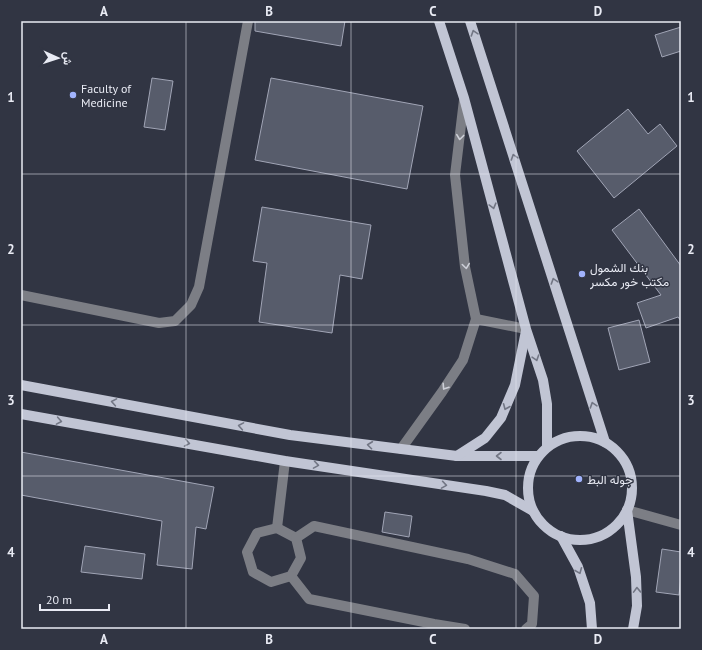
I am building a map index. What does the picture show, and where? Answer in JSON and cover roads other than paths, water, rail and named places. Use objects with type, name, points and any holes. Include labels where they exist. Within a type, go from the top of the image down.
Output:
[{"type":"main road","points":[[439,21],[464,98],[526,329],[543,380],[547,404],[547,447]]},
{"type":"main road","points":[[470,21],[605,442]]},
{"type":"main road","points":[[457,456],[485,438],[501,418],[515,385],[526,329]]},
{"type":"main road","points":[[21,385],[290,435],[457,456],[538,456]]},
{"type":"main road","points":[[21,414],[285,461],[486,491],[505,495],[533,511]]},
{"type":"main road","points":[[575,436],[590,436],[605,442],[617,452],[626,464],[631,479],[631,495],[627,510],[620,521],[610,530],[599,536],[586,540],[573,540],[560,536],[549,530],[540,522],[533,511],[528,497],[528,483],[531,469],[538,456],[547,447],[560,439],[575,436]]},
{"type":"main road","points":[[627,510],[636,577],[637,606],[632,629]]},
{"type":"main road","points":[[560,536],[578,568],[590,603],[592,629]]},
{"type":"street","points":[[21,294],[159,323],[175,321],[191,305],[199,287],[248,21]]},
{"type":"street","points":[[401,449],[442,392],[462,360],[476,319],[466,267],[455,175],[464,98]]},
{"type":"street","points":[[476,319],[526,329]]},
{"type":"street","points":[[277,528],[285,461]]},
{"type":"street","points":[[627,510],[681,525]]},
{"type":"street","points":[[296,538],[314,526],[468,559],[515,574],[534,596],[532,624],[526,629]]},
{"type":"street","points":[[277,528],[296,538],[301,558],[291,576],[271,582],[253,572],[247,552],[257,533],[277,528]]},
{"type":"street","points":[[291,576],[309,599],[434,627],[465,629]]},
{"type":"place","name":"Faculty of Medicine","points":[[73,95]]},
{"type":"place","name":"بنك الشمول مكتب خور مكسر","points":[[582,274]]},
{"type":"place","name":"جوله البط","points":[[579,479]]}]
